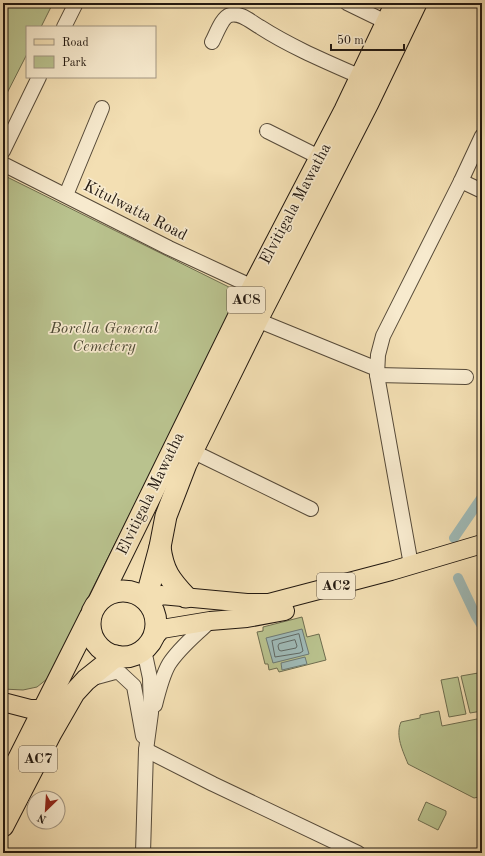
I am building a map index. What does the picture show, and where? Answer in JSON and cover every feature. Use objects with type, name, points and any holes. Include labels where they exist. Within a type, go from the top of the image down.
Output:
[{"type":"highway","name":"Elvitigala Mawatha","points":[[100,599],[253,287],[321,158],[396,3]]},
{"type":"highway","name":"Elvitigala Mawatha","points":[[150,603],[149,588],[160,547],[166,516],[192,451],[368,103],[416,3]]},
{"type":"highway","points":[[160,547],[162,562],[171,580],[186,597]]},
{"type":"highway","points":[[120,590],[131,591],[150,603],[156,619],[156,628],[149,643],[136,655],[126,657],[106,653],[92,638],[90,617],[93,607],[100,599],[109,593],[120,590]]},
{"type":"highway","name":"AC7","points":[[3,790],[90,617]]},
{"type":"highway","name":"AC7","points":[[3,826],[51,733],[74,693],[86,680],[116,656]]},
{"type":"main road","name":"AC2","points":[[150,603],[161,595],[247,603],[269,603],[411,565],[482,544]]},
{"type":"main road","name":"AC2","points":[[149,643],[162,629],[210,621],[247,618],[284,611],[329,600],[482,556]]},
{"type":"main road","points":[[3,702],[30,709],[44,709],[86,680]]},
{"type":"street","points":[[64,26],[76,3]]},
{"type":"street","points":[[347,3],[386,22]]},
{"type":"street","points":[[212,42],[225,17],[230,14],[239,14],[273,35],[361,77]]},
{"type":"street","points":[[3,152],[39,78]]},
{"type":"street","points":[[66,195],[102,108]]},
{"type":"street","points":[[267,131],[321,158]]},
{"type":"street","points":[[411,565],[377,372],[378,355],[383,336],[482,136]]},
{"type":"street","name":"Kitulwatta Road","points":[[3,164],[169,248],[253,287]]},
{"type":"street","points":[[461,181],[482,191]]},
{"type":"street","points":[[257,320],[377,372],[466,377]]},
{"type":"street","points":[[192,451],[311,509]]},
{"type":"street","points":[[146,750],[157,696],[169,664],[184,646],[210,621]]},
{"type":"street","points":[[143,853],[146,750],[151,713],[149,643]]},
{"type":"street","points":[[116,656],[126,669],[134,686],[146,750]]},
{"type":"street","points":[[86,680],[115,672],[120,673],[134,686]]},
{"type":"street","points":[[146,750],[336,848],[358,853]]},
{"type":"green space","points":[[3,3],[53,3],[42,26],[26,26],[26,56],[3,101]]},
{"type":"green space","name":"Borella General Cemetery","points":[[3,175],[241,293],[47,679],[37,687],[23,690],[3,689]]},
{"type":"green space","points":[[302,617],[307,637],[319,634],[326,660],[279,672],[277,668],[269,670],[268,664],[265,664],[257,632],[263,631],[263,627]]},
{"type":"green space","points":[[478,673],[482,691],[482,711],[470,713],[461,676]]},
{"type":"green space","points":[[458,677],[466,714],[449,717],[441,680]]},
{"type":"green space","points":[[439,711],[442,726],[482,718],[482,790],[479,797],[474,798],[408,764],[399,738],[399,727],[401,722],[420,718],[420,715]]},
{"type":"green space","points":[[426,802],[446,811],[438,830],[418,820]]},
{"type":"water","points":[[302,629],[309,654],[273,663],[266,638]]},
{"type":"water","points":[[305,657],[307,664],[282,670],[281,663]]},
{"type":"waterway","points":[[454,538],[482,497]]},
{"type":"waterway","points":[[458,578],[482,626]]}]
